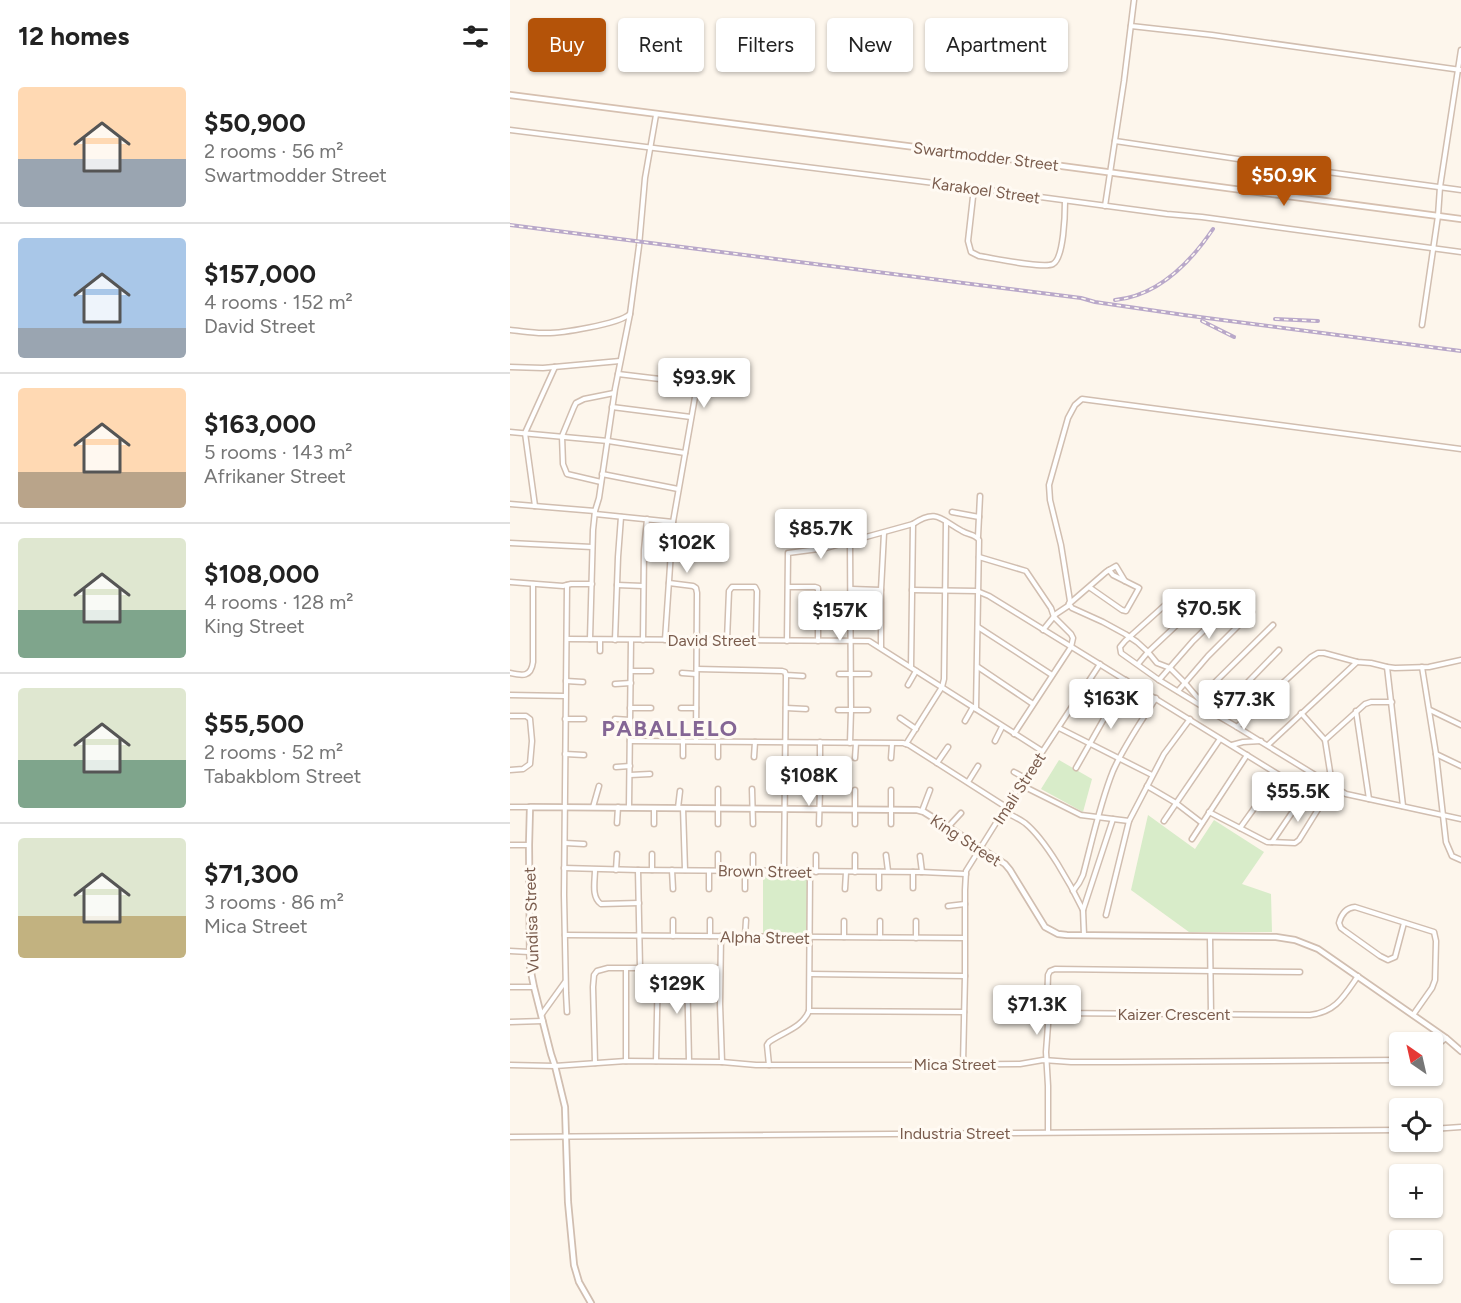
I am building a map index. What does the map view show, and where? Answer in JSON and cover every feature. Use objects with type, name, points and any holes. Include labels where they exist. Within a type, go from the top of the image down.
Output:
[{"type":"street","points":[[1105,206],[1134,0]]},
{"type":"street","points":[[1131,26],[1460,70]]},
{"type":"street","points":[[1422,325],[1440,187],[1460,70],[1461,50]]},
{"type":"street","name":"Swartmodder Street","points":[[510,95],[1461,219]]},
{"type":"street","points":[[590,639],[595,513],[617,374],[632,302],[656,115]]},
{"type":"street","name":"Karakoel Street","points":[[510,130],[1461,252]]},
{"type":"street","points":[[1115,141],[1461,190]]},
{"type":"street","points":[[974,188],[968,241],[971,252],[979,256],[1039,265],[1051,264],[1058,259],[1065,201]]},
{"type":"street","points":[[510,330],[559,332],[609,322],[630,314]]},
{"type":"street","points":[[510,375],[512,367],[555,367],[620,361]]},
{"type":"street","points":[[535,506],[525,433],[555,367]]},
{"type":"street","points":[[617,374],[689,383],[695,392],[673,522],[665,640]]},
{"type":"street","points":[[601,482],[567,474],[563,464],[562,436],[576,403],[584,399],[614,393]]},
{"type":"street","points":[[1208,710],[1170,668],[1157,663],[1148,652],[1129,637],[1072,608],[1069,604],[1061,545],[1050,500],[1049,485],[1068,418],[1075,405],[1082,399],[1461,449]]},
{"type":"street","points":[[612,407],[691,417]]},
{"type":"street","points":[[510,432],[608,441],[685,453]]},
{"type":"street","points":[[602,474],[678,489]]},
{"type":"street","points":[[965,721],[974,709],[978,666],[977,591],[980,496]]},
{"type":"street","points":[[510,504],[673,522]]},
{"type":"street","points":[[952,512],[979,517]]},
{"type":"street","points":[[788,641],[788,553],[850,542],[913,524],[922,518],[931,516],[938,517],[966,534],[978,538]]},
{"type":"street","points":[[615,640],[621,517]]},
{"type":"street","points":[[643,640],[644,549],[647,519]]},
{"type":"street","points":[[906,744],[942,687],[945,675],[947,523]]},
{"type":"street","points":[[911,668],[913,524]]},
{"type":"street","points":[[881,648],[884,533]]},
{"type":"street","points":[[850,542],[851,710],[855,758]]},
{"type":"street","points":[[510,543],[592,546]]},
{"type":"street","points":[[979,557],[1026,571],[1054,616],[1073,636],[1071,647],[1014,734]]},
{"type":"street","points":[[1043,630],[1060,610],[1109,570],[1116,566],[1126,582]]},
{"type":"street","points":[[1089,587],[1126,611],[1139,588],[1113,575],[1109,570]]},
{"type":"street","points":[[510,582],[592,584]]},
{"type":"street","points":[[669,583],[691,585],[695,587],[698,596],[696,741]]},
{"type":"street","points":[[510,673],[525,674],[531,670],[533,662],[533,584]]},
{"type":"street","points":[[567,585],[564,868],[567,1012]]},
{"type":"street","points":[[617,585],[643,586]]},
{"type":"street","points":[[727,640],[730,589],[734,586],[746,586],[757,589],[756,641]]},
{"type":"street","points":[[789,586],[818,588],[818,641]]},
{"type":"street","points":[[851,589],[881,590]]},
{"type":"street","points":[[912,590],[977,591],[989,596],[1322,803],[1296,843],[1263,840],[1209,812]]},
{"type":"street","points":[[1175,596],[1129,637],[1120,647],[1121,652],[1159,680],[1351,796],[1461,819]]},
{"type":"street","points":[[1159,680],[1193,641],[1235,600]]},
{"type":"street","points":[[1138,664],[1198,605]]},
{"type":"street","points":[[1178,691],[1251,612]]},
{"type":"street","points":[[1199,698],[1273,626]]},
{"type":"street","points":[[978,627],[1052,675]]},
{"type":"street","name":"David Street","points":[[567,639],[869,641],[1042,752]]},
{"type":"street","points":[[600,640],[600,651]]},
{"type":"street","points":[[629,807],[631,640]]},
{"type":"street","points":[[1216,715],[1279,650]]},
{"type":"street","points":[[1237,728],[1314,655],[1324,653],[1388,667],[1422,668],[1460,662]]},
{"type":"street","points":[[1268,745],[1357,662]]},
{"type":"street","name":"Imali Street","points":[[964,1064],[966,874],[1005,809],[1100,664]]},
{"type":"street","points":[[978,666],[1033,704]]},
{"type":"street","points":[[1388,667],[1403,806]]},
{"type":"street","points":[[1422,668],[1436,754],[1446,842],[1452,856],[1461,860]]},
{"type":"street","points":[[682,672],[782,670],[785,672],[784,871]]},
{"type":"street","points":[[631,671],[651,671]]},
{"type":"street","points":[[908,685],[916,671]]},
{"type":"street","points":[[839,674],[869,674]]},
{"type":"street","points":[[786,675],[803,676]]},
{"type":"street","points":[[566,681],[583,682]]},
{"type":"street","points":[[1076,768],[1126,681]]},
{"type":"street","points":[[615,684],[631,682]]},
{"type":"street","points":[[510,695],[565,696]]},
{"type":"street","points":[[1073,891],[1083,874],[1113,772],[1156,698]]},
{"type":"street","points":[[1325,740],[1368,703],[1392,702]]},
{"type":"street","points":[[630,708],[651,708]]},
{"type":"street","points":[[681,708],[696,708]]},
{"type":"street","points":[[786,708],[806,709]]},
{"type":"street","points":[[1429,709],[1461,725]]},
{"type":"street","points":[[838,710],[868,710]]},
{"type":"street","points":[[1356,711],[1369,799]]},
{"type":"street","points":[[1301,713],[1325,740],[1332,785]]},
{"type":"street","points":[[510,716],[526,716],[530,719],[532,741],[530,764],[523,769],[510,770]]},
{"type":"street","points":[[900,718],[916,729]]},
{"type":"street","points":[[565,719],[585,719]]},
{"type":"street","points":[[615,719],[630,720]]},
{"type":"street","points":[[1106,915],[1130,821],[1164,754],[1190,719]]},
{"type":"street","points":[[995,741],[1002,727]]},
{"type":"street","points":[[1059,728],[1152,775]]},
{"type":"street","points":[[1164,821],[1220,739]]},
{"type":"street","points":[[683,740],[683,756]]},
{"type":"street","points":[[630,741],[906,744],[968,782],[1023,821],[1051,854],[1083,910]]},
{"type":"street","points":[[1232,745],[1262,741]]},
{"type":"street","points":[[718,742],[718,757]]},
{"type":"street","points":[[754,742],[754,757]]},
{"type":"street","points":[[819,742],[819,758]]},
{"type":"street","points":[[891,758],[892,743]]},
{"type":"street","points":[[937,763],[948,747]]},
{"type":"street","points":[[565,754],[584,755]]},
{"type":"street","points":[[1436,754],[1461,766]]},
{"type":"street","points":[[1192,839],[1247,755]]},
{"type":"street","points":[[616,766],[630,766]]},
{"type":"street","points":[[968,782],[978,766]]},
{"type":"street","points":[[1014,772],[1025,778]]},
{"type":"street","points":[[630,775],[650,774]]},
{"type":"street","points":[[1240,828],[1278,774]]},
{"type":"street","points":[[1021,785],[1077,813],[1098,818],[1130,821]]},
{"type":"street","points":[[593,807],[599,786]]},
{"type":"street","points":[[1147,786],[1176,803],[1202,823]]},
{"type":"street","points":[[718,789],[718,824]]},
{"type":"street","points":[[752,789],[753,824]]},
{"type":"street","points":[[819,824],[820,790]]},
{"type":"street","points":[[855,790],[855,824]]},
{"type":"street","points":[[891,790],[891,824]]},
{"type":"street","points":[[922,811],[930,790]]},
{"type":"street","points":[[680,791],[685,870]]},
{"type":"street","points":[[1272,842],[1306,792]]},
{"type":"street","name":"King Street","points":[[510,807],[922,811],[1008,867],[1041,921],[1047,928],[1058,934],[1276,937],[1295,940],[1318,949],[1446,1038],[1461,1051]]},
{"type":"street","name":"Vundisa Street","points":[[530,807],[530,967],[565,1107],[568,1202],[574,1265],[579,1282],[590,1301]]},
{"type":"street","points":[[617,823],[618,807]]},
{"type":"street","points":[[654,808],[654,824]]},
{"type":"street","points":[[948,827],[961,813]]},
{"type":"street","points":[[1084,935],[1083,910],[1113,819]]},
{"type":"street","points":[[565,843],[584,844]]},
{"type":"street","points":[[510,845],[529,845]]},
{"type":"street","points":[[616,870],[617,854]]},
{"type":"street","points":[[652,854],[652,870]]},
{"type":"street","points":[[718,854],[718,871]]},
{"type":"street","points":[[753,855],[753,871]]},
{"type":"street","points":[[816,855],[816,872]]},
{"type":"street","points":[[855,855],[855,872]]},
{"type":"street","points":[[886,855],[888,871]]},
{"type":"street","points":[[921,856],[922,872]]},
{"type":"street","name":"Brown Street","points":[[564,868],[888,871],[966,874]]},
{"type":"street","points":[[596,870],[595,896],[598,902],[601,904],[639,903]]},
{"type":"street","points":[[638,870],[640,968]]},
{"type":"street","points":[[672,870],[673,889]]},
{"type":"street","points":[[709,871],[709,889]]},
{"type":"street","points":[[745,871],[745,889]]},
{"type":"street","points":[[769,1065],[769,1042],[803,1021],[809,1011],[810,872]]},
{"type":"street","points":[[845,890],[846,872]]},
{"type":"street","points":[[879,872],[879,888]]},
{"type":"street","points":[[913,872],[913,888]]},
{"type":"street","points":[[948,906],[965,904]]},
{"type":"street","points":[[1404,923],[1395,957],[1388,960],[1341,928],[1339,923],[1345,911],[1352,907],[1431,931],[1435,933],[1435,980],[1413,1015]]},
{"type":"street","points":[[673,920],[673,936]]},
{"type":"street","points":[[710,920],[710,936]]},
{"type":"street","points":[[745,936],[746,920]]},
{"type":"street","points":[[844,921],[844,938]]},
{"type":"street","points":[[880,921],[880,938]]},
{"type":"street","points":[[916,921],[916,938]]},
{"type":"street","name":"Alpha Street","points":[[565,935],[964,938]]},
{"type":"street","points":[[721,936],[722,1062]]},
{"type":"street","points":[[1210,937],[1211,1014]]},
{"type":"street","points":[[510,951],[530,952]]},
{"type":"street","points":[[595,1063],[593,987],[597,970],[602,968],[720,968]]},
{"type":"street","points":[[656,1061],[658,968]]},
{"type":"street","points":[[687,968],[689,1061]]},
{"type":"street","points":[[626,969],[626,1061]]},
{"type":"street","points":[[1047,1132],[1046,1052],[1049,1011],[1047,976],[1052,970],[1300,972]]},
{"type":"street","points":[[810,974],[965,975]]},
{"type":"street","name":"Kaizer Crescent","points":[[1049,1011],[1055,1013],[1318,1014],[1339,1003],[1358,976]]},
{"type":"street","points":[[542,1014],[566,981]]},
{"type":"street","points":[[510,987],[534,987]]},
{"type":"street","points":[[809,1011],[964,1012]]},
{"type":"street","points":[[510,1022],[543,1021]]},
{"type":"street","name":"Mica Street","points":[[510,1065],[555,1066],[626,1061],[855,1065],[1020,1064],[1047,1060],[1071,1062],[1389,1060]]},
{"type":"street","points":[[1443,1129],[1461,1127]]},
{"type":"street","name":"Industria Street","points":[[510,1137],[1389,1130]]},
{"type":"green space","points":[[1059,760],[1092,779],[1083,812],[1041,789]]},
{"type":"green space","points":[[1148,815],[1195,849],[1214,820],[1264,852],[1242,884],[1271,894],[1272,932],[1189,932],[1131,890]]},
{"type":"green space","points":[[763,876],[808,876],[808,934],[763,933]]},
{"type":"railway","points":[[510,225],[1081,298],[1184,315],[1461,351]]},
{"type":"railway","points":[[1115,300],[1145,292],[1171,276],[1194,254],[1213,229]]},
{"type":"railway","points":[[1275,319],[1318,321]]},
{"type":"railway","points":[[1202,321],[1234,337]]},
{"type":"district","name":"PABALLELO","points":[[670,728]]}]
